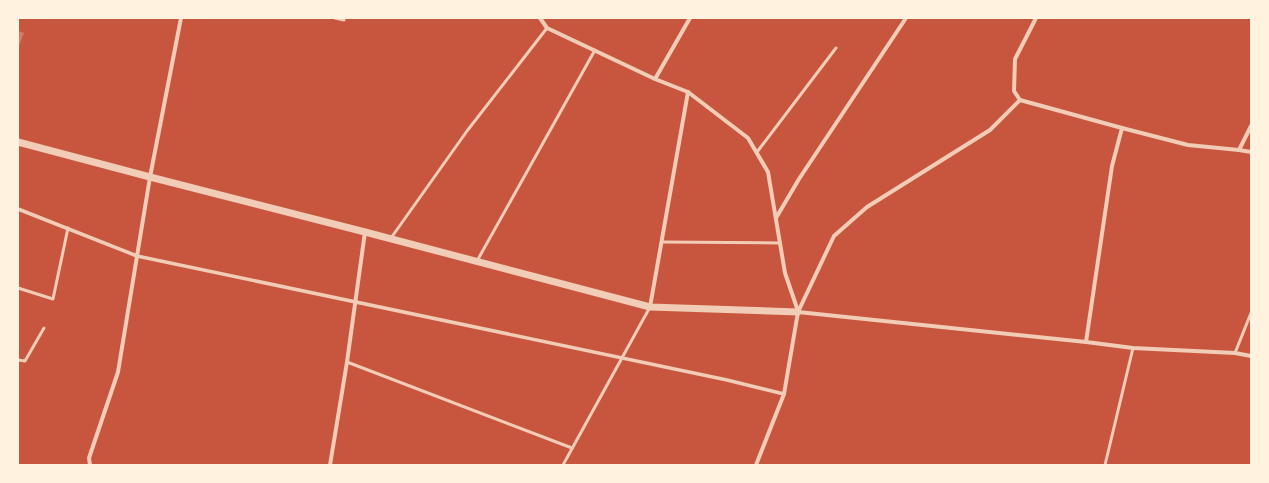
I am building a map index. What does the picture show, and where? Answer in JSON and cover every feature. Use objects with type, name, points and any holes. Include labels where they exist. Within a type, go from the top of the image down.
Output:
[{"type":"street","points":[[90,465],[89,458],[118,372],[150,177],[181,18]]},
{"type":"street","points":[[540,18],[547,28],[655,79],[688,92],[748,138],[768,172],[785,273],[798,312]]},
{"type":"street","points":[[655,79],[690,18]]},
{"type":"street","points":[[776,218],[799,179],[906,18]]},
{"type":"street","points":[[1036,18],[1016,59],[1014,91],[1020,100],[1188,145],[1251,152]]},
{"type":"street","points":[[650,307],[688,92]]},
{"type":"street","points":[[756,465],[784,394],[798,312],[834,236],[867,207],[990,130],[1020,100]]},
{"type":"street","points":[[1240,150],[1251,126]]},
{"type":"street","points":[[1086,342],[1112,166],[1122,128]]},
{"type":"street","points":[[18,142],[650,307],[798,312],[1133,348],[1235,353],[1251,356]]},
{"type":"street","points":[[18,209],[137,256],[727,380],[784,394]]},
{"type":"street","points":[[330,465],[347,362],[365,232]]},
{"type":"lane","points":[[336,18],[344,20]]},
{"type":"lane","points":[[390,239],[467,131],[547,28]]},
{"type":"lane","points":[[757,152],[836,48]]},
{"type":"lane","points":[[477,261],[595,50]]},
{"type":"lane","points":[[18,288],[53,298],[68,228]]},
{"type":"lane","points":[[662,242],[780,243]]},
{"type":"lane","points":[[563,465],[650,307]]},
{"type":"lane","points":[[1235,353],[1251,313]]},
{"type":"lane","points":[[18,360],[25,361],[44,328]]},
{"type":"lane","points":[[1105,465],[1133,348]]},
{"type":"lane","points":[[347,362],[572,448]]},
{"type":"building","points":[[18,31],[24,33],[18,48]]}]
